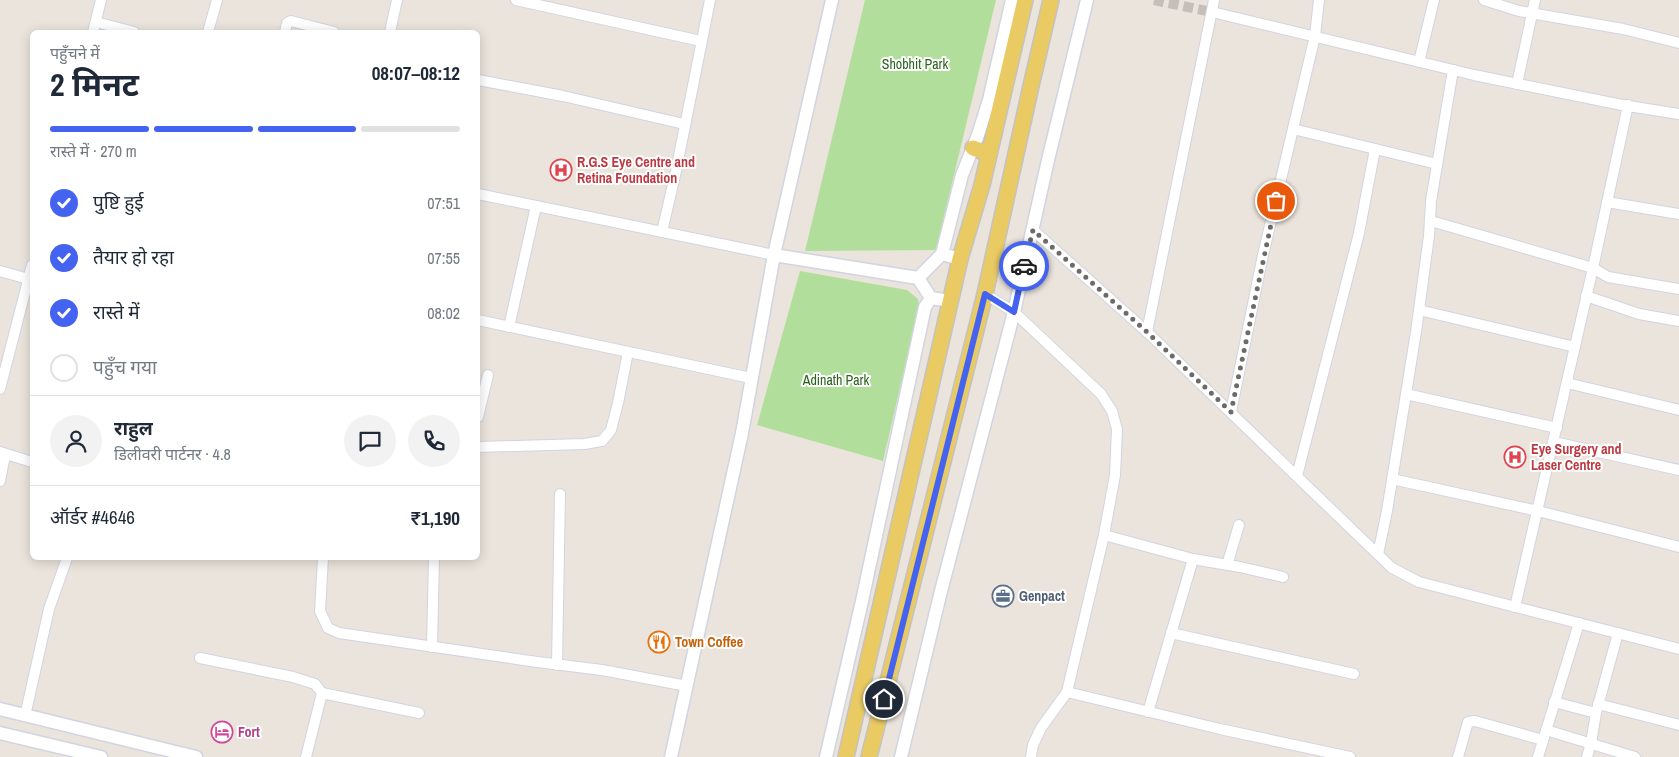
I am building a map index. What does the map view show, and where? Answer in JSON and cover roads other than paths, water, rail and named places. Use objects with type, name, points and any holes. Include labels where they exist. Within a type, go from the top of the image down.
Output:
[{"type":"main road","points":[[846,757],[960,259],[982,185],[1025,0]]},
{"type":"main road","points":[[869,757],[985,294],[1052,0]]},
{"type":"main road","points":[[973,148],[989,154]]},
{"type":"street","points":[[94,30],[101,0]]},
{"type":"street","points":[[208,30],[216,0]]},
{"type":"street","points":[[390,30],[397,0]]},
{"type":"street","points":[[516,0],[701,41]]},
{"type":"street","points":[[662,232],[710,0]]},
{"type":"street","points":[[671,757],[742,433],[774,255],[832,0]]},
{"type":"street","points":[[918,278],[942,254],[962,175],[989,100],[1012,0]]},
{"type":"street","points":[[901,757],[940,596],[1014,312],[1087,0]]},
{"type":"street","points":[[1147,332],[1214,0]]},
{"type":"street","points":[[1231,412],[1264,255],[1315,36],[1319,0]]},
{"type":"street","points":[[1419,62],[1434,0]]},
{"type":"street","points":[[1484,0],[1532,13],[1623,30],[1679,43]]},
{"type":"street","points":[[1517,84],[1535,0]]},
{"type":"street","points":[[1212,12],[1517,84],[1679,114]]},
{"type":"street","points":[[285,30],[287,23],[291,21],[326,30]]},
{"type":"street","points":[[96,22],[126,30]]},
{"type":"street","points":[[1378,554],[1406,394],[1431,221],[1431,201],[1453,70]]},
{"type":"street","points":[[480,80],[563,96],[684,124]]},
{"type":"street","points":[[1515,607],[1554,442],[1628,105]]},
{"type":"street","points":[[1293,129],[1437,164]]},
{"type":"street","points":[[1297,476],[1359,233],[1375,149]]},
{"type":"street","points":[[480,194],[774,255],[918,278],[931,298],[951,301]]},
{"type":"street","points":[[1607,202],[1679,214]]},
{"type":"street","points":[[509,327],[536,206]]},
{"type":"street","points":[[1431,221],[1593,268],[1608,276],[1679,290]]},
{"type":"street","points":[[1033,230],[1147,332],[1392,568],[1419,582],[1679,649]]},
{"type":"street","points":[[942,254],[960,259]]},
{"type":"street","points":[[0,271],[30,279]]},
{"type":"street","points":[[0,389],[30,283]]},
{"type":"street","points":[[985,294],[1014,312],[1101,394],[1112,411],[1117,429],[1115,475],[1104,535],[1067,692],[1041,728],[1033,745],[1031,757]]},
{"type":"street","points":[[1586,296],[1639,314],[1679,320]]},
{"type":"street","points":[[826,757],[862,601],[925,307],[931,298]]},
{"type":"street","points":[[1419,310],[1575,347]]},
{"type":"street","points":[[480,320],[751,378]]},
{"type":"street","points":[[480,447],[584,444],[602,441],[611,430],[628,352]]},
{"type":"street","points":[[480,409],[488,375]]},
{"type":"street","points":[[1567,383],[1679,410]]},
{"type":"street","points":[[1406,394],[1557,428]]},
{"type":"street","points":[[1554,442],[1679,470]]},
{"type":"street","points":[[0,481],[3,454],[30,461]]},
{"type":"street","points":[[1392,479],[1538,511],[1679,547]]},
{"type":"street","points":[[557,665],[560,494]]},
{"type":"street","points":[[1227,565],[1239,525]]},
{"type":"street","points":[[1104,535],[1193,559],[1282,577]]},
{"type":"street","points":[[1148,712],[1193,559]]},
{"type":"street","points":[[25,716],[49,609],[66,560]]},
{"type":"street","points":[[322,560],[320,611],[328,628],[338,633],[602,670],[687,686]]},
{"type":"street","points":[[432,647],[434,560]]},
{"type":"street","points":[[1538,757],[1579,623]]},
{"type":"street","points":[[1171,632],[1354,674]]},
{"type":"street","points":[[1587,757],[1597,708],[1618,633]]},
{"type":"street","points":[[200,658],[293,677],[315,684],[322,693],[419,713]]},
{"type":"street","points":[[1067,692],[1350,757]]},
{"type":"street","points":[[306,757],[321,704],[322,693]]},
{"type":"street","points":[[1554,702],[1597,708],[1679,725]]},
{"type":"street","points":[[0,710],[171,754],[196,757]]},
{"type":"street","points":[[1458,757],[1468,722],[1474,721],[1591,743],[1635,757]]},
{"type":"street","points":[[0,733],[102,757]]},
{"type":"tunnel","points":[[1154,0],[1212,12]]},
{"type":"place","name":"R.G.S Eye Centre and Retina Foundation","points":[[561,170]]},
{"type":"place","name":"Eye Surgery and Laser Centre","points":[[1515,457]]},
{"type":"place","name":"Genpact","points":[[1003,596]]},
{"type":"place","name":"Town Coffee","points":[[659,642]]},
{"type":"place","name":"Fort","points":[[222,732]]},
{"type":"park label","name":"Shobhit Park","points":[[915,64]]},
{"type":"park label","name":"Adinath Park","points":[[836,380]]}]
